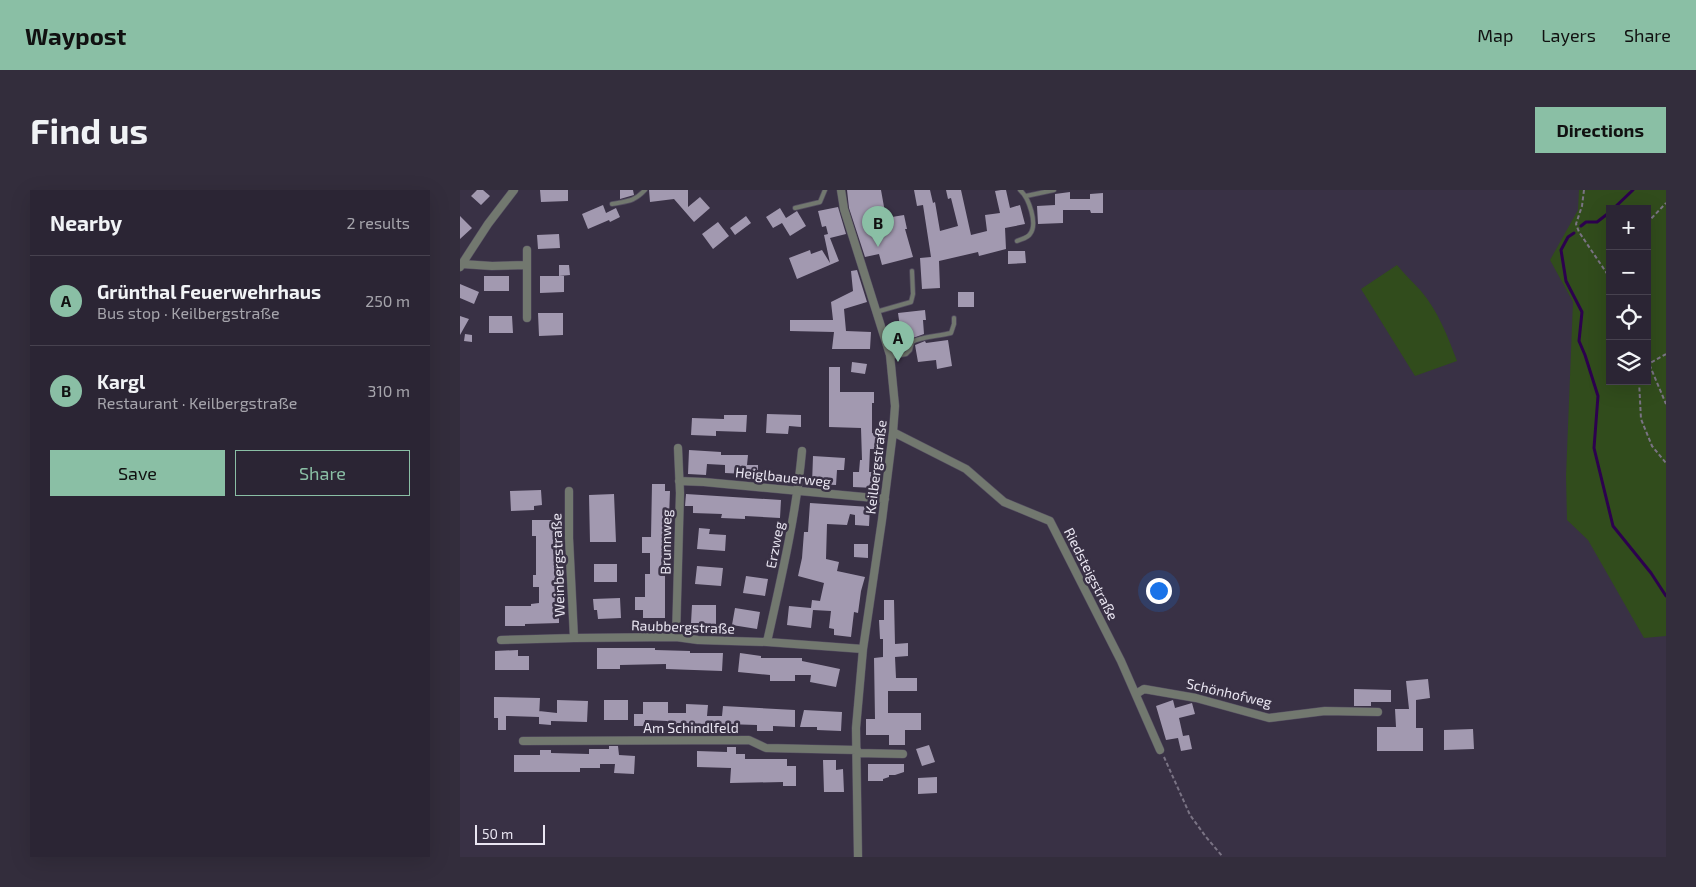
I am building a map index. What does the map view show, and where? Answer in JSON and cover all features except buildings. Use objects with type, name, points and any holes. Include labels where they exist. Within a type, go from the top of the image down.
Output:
[{"type":"street","points":[[461,265],[488,224],[514,190]]},
{"type":"street","name":"Keilbergstraße","points":[[841,190],[844,209],[890,357],[895,406],[894,432],[863,649],[856,728],[858,857]]},
{"type":"street","points":[[527,250],[527,318]]},
{"type":"street","points":[[461,265],[527,265]]},
{"type":"street","name":"Riedsteigstraße","points":[[894,432],[966,470],[1004,502],[1050,521],[1121,661],[1160,750]]},
{"type":"street","name":"Brunnweg","points":[[676,638],[678,448]]},
{"type":"street","name":"Erzweg","points":[[767,642],[789,544],[798,491],[802,451]]},
{"type":"street","name":"Heiglbauerweg","points":[[679,481],[884,499]]},
{"type":"street","name":"Weinbergstraße","points":[[569,491],[569,538],[574,638]]},
{"type":"street","name":"Raubbergstraße","points":[[501,640],[676,638],[863,649]]},
{"type":"street","name":"Schönhofweg","points":[[1136,694],[1144,689],[1196,698],[1269,718],[1325,711],[1378,712]]},
{"type":"street","name":"Am Schindlfeld","points":[[522,741],[749,740],[766,748],[857,751]]},
{"type":"street","points":[[857,751],[903,754]]},
{"type":"lane","points":[[612,204],[631,201],[639,197],[645,190]]},
{"type":"lane","points":[[795,208],[820,202],[825,190]]},
{"type":"lane","points":[[1017,241],[1030,236],[1033,229],[1026,196],[1020,190]]},
{"type":"lane","points":[[1026,196],[1054,190]]},
{"type":"lane","points":[[876,312],[911,302],[913,294],[912,271]]},
{"type":"lane","points":[[890,357],[906,354],[916,338],[951,333],[954,318]]},
{"type":"path","points":[[1584,190],[1582,206],[1576,224],[1579,232],[1606,272]]},
{"type":"path","points":[[1651,219],[1666,203]]},
{"type":"path","points":[[1651,363],[1666,354]]},
{"type":"path","points":[[1651,366],[1666,404]]},
{"type":"path","points":[[1639,385],[1641,419],[1652,446],[1666,463]]},
{"type":"path","points":[[1160,750],[1190,814],[1206,837],[1224,857]]},
{"type":"green space","points":[[1579,190],[1666,190],[1666,636],[1644,638],[1588,540],[1567,520],[1566,476],[1573,302],[1550,260],[1578,210]]},
{"type":"green space","points":[[1397,265],[1433,307],[1457,361],[1415,376],[1361,289]]},
{"type":"waterway","points":[[1617,205],[1633,190]]},
{"type":"waterway","points":[[1581,226],[1586,222],[1597,222],[1606,215]]},
{"type":"waterway","points":[[1574,233],[1568,237],[1561,250],[1566,281],[1582,312],[1579,341],[1598,396],[1594,448],[1613,526],[1651,573],[1666,596]]},
{"type":"place","name":"Kargl","points":[[878,247]]},
{"type":"place","name":"Grünthal Feuerwehrhaus","points":[[898,362]]}]
